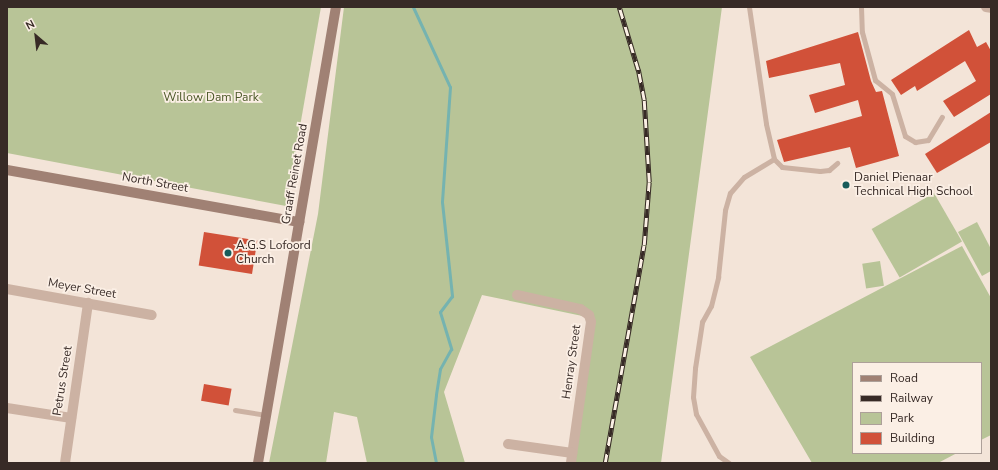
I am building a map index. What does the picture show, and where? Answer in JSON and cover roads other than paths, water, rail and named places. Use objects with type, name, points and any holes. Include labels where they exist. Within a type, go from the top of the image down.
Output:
[{"type":"main road","name":"Graaff Reinet Road","points":[[258,463],[336,7]]},
{"type":"main road","name":"North Street","points":[[7,170],[299,222]]},
{"type":"street","points":[[986,7],[991,8]]},
{"type":"street","name":"Meyer Street","points":[[7,289],[152,315]]},
{"type":"street","name":"Henray Street","points":[[517,295],[580,309],[589,315],[591,322],[572,458]]},
{"type":"street","name":"Petrus Street","points":[[65,463],[88,303]]},
{"type":"street","points":[[7,408],[71,418]]},
{"type":"street","points":[[508,444],[572,458]]},
{"type":"lane","points":[[749,7],[766,124],[774,159],[782,167],[820,171],[829,170],[837,163]]},
{"type":"lane","points":[[861,7],[862,32],[875,80],[892,94],[905,136],[915,142],[928,140],[942,117]]},
{"type":"lane","points":[[729,463],[719,456],[696,414],[693,397],[695,368],[702,322],[711,306],[718,277],[725,210],[730,193],[744,177],[774,159]]},
{"type":"lane","points":[[235,410],[266,415]]},
{"type":"waterway","points":[[413,7],[450,87],[442,202],[452,296],[440,312],[451,349],[440,369],[436,395],[431,437],[436,463]]},
{"type":"railway","points":[[605,463],[644,245],[649,182],[644,100],[638,70],[619,7]]},
{"type":"place","name":"Daniel Pienaar Technical High School","points":[[846,185]]},
{"type":"place","name":"A.G.S Lofoord Church","points":[[228,253]]},
{"type":"park label","name":"Willow Dam Park","points":[[211,98]]}]
